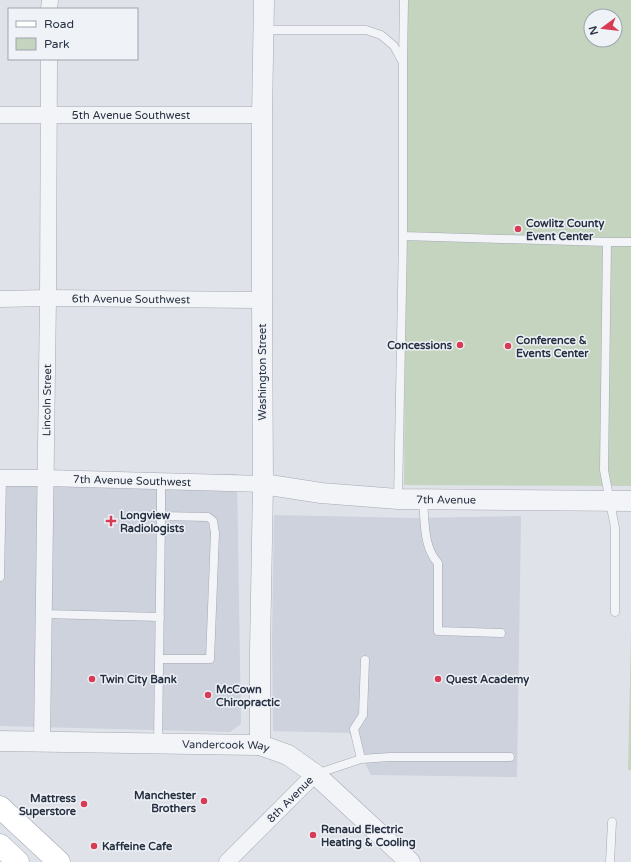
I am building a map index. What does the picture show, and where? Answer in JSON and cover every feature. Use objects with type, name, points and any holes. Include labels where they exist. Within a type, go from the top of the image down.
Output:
[{"type":"main road","points":[[0,807],[59,862]]},
{"type":"main road","points":[[0,845],[18,862]]},
{"type":"street","name":"Washington Street","points":[[260,745],[263,484],[262,115],[264,0]]},
{"type":"street","name":"Lincoln Street","points":[[42,742],[48,298],[49,60]]},
{"type":"street","name":"5th Avenue Southwest","points":[[0,115],[262,115]]},
{"type":"street","name":"6th Avenue Southwest","points":[[0,299],[262,300]]},
{"type":"street","name":"7th Avenue Southwest","points":[[1,478],[263,484]]},
{"type":"street","name":"7th Avenue","points":[[263,484],[321,493],[398,500],[631,501]]},
{"type":"street","name":"Vandercook Way","points":[[0,741],[260,745],[288,756],[315,774],[410,862]]},
{"type":"street","name":"8th Avenue","points":[[227,862],[315,774]]},
{"type":"lane","points":[[398,500],[403,236],[404,0]]},
{"type":"lane","points":[[264,30],[366,30],[381,35],[394,46],[403,62]]},
{"type":"lane","points":[[403,236],[631,242]]},
{"type":"lane","points":[[606,242],[604,470],[615,528],[615,612]]},
{"type":"lane","points":[[0,577],[1,478]]},
{"type":"lane","points":[[158,743],[161,481]]},
{"type":"lane","points":[[423,500],[427,544],[432,557],[438,563],[438,631],[501,632]]},
{"type":"lane","points":[[159,658],[210,659],[215,533],[213,521],[208,517],[161,516]]},
{"type":"lane","points":[[43,614],[160,617]]},
{"type":"lane","points":[[361,759],[354,729],[363,715],[365,660]]},
{"type":"lane","name":"8th Avenue","points":[[315,774],[361,759],[390,757],[510,757]]},
{"type":"lane","points":[[610,862],[612,822]]},
{"type":"shaded area","points":[[237,474],[241,724],[230,732],[0,726],[0,478]]},
{"type":"shaded area","points":[[274,515],[414,518],[521,516],[517,777],[371,775],[349,733],[273,731],[272,640]]},
{"type":"green space","name":"Cowlitz County Event Center","points":[[407,0],[631,0],[631,486],[404,485]]},
{"type":"green space","points":[[631,632],[631,770],[628,770]]},
{"type":"place","name":"Cowlitz County Event Center","points":[[518,229]]},
{"type":"place","name":"Concessions","points":[[460,345]]},
{"type":"place","name":"Conference & Events Center","points":[[508,346]]},
{"type":"place","name":"Longview Radiologists","points":[[111,521]]},
{"type":"place","name":"Twin City Bank","points":[[92,679]]},
{"type":"place","name":"Quest Academy","points":[[438,679]]},
{"type":"place","name":"McCown Chiropractic","points":[[208,695]]},
{"type":"place","name":"Manchester Brothers","points":[[204,801]]},
{"type":"place","name":"Mattress Superstore","points":[[84,804]]},
{"type":"place","name":"Renaud Electric Heating & Cooling","points":[[313,835]]},
{"type":"place","name":"Kaffeine Cafe","points":[[94,846]]}]
